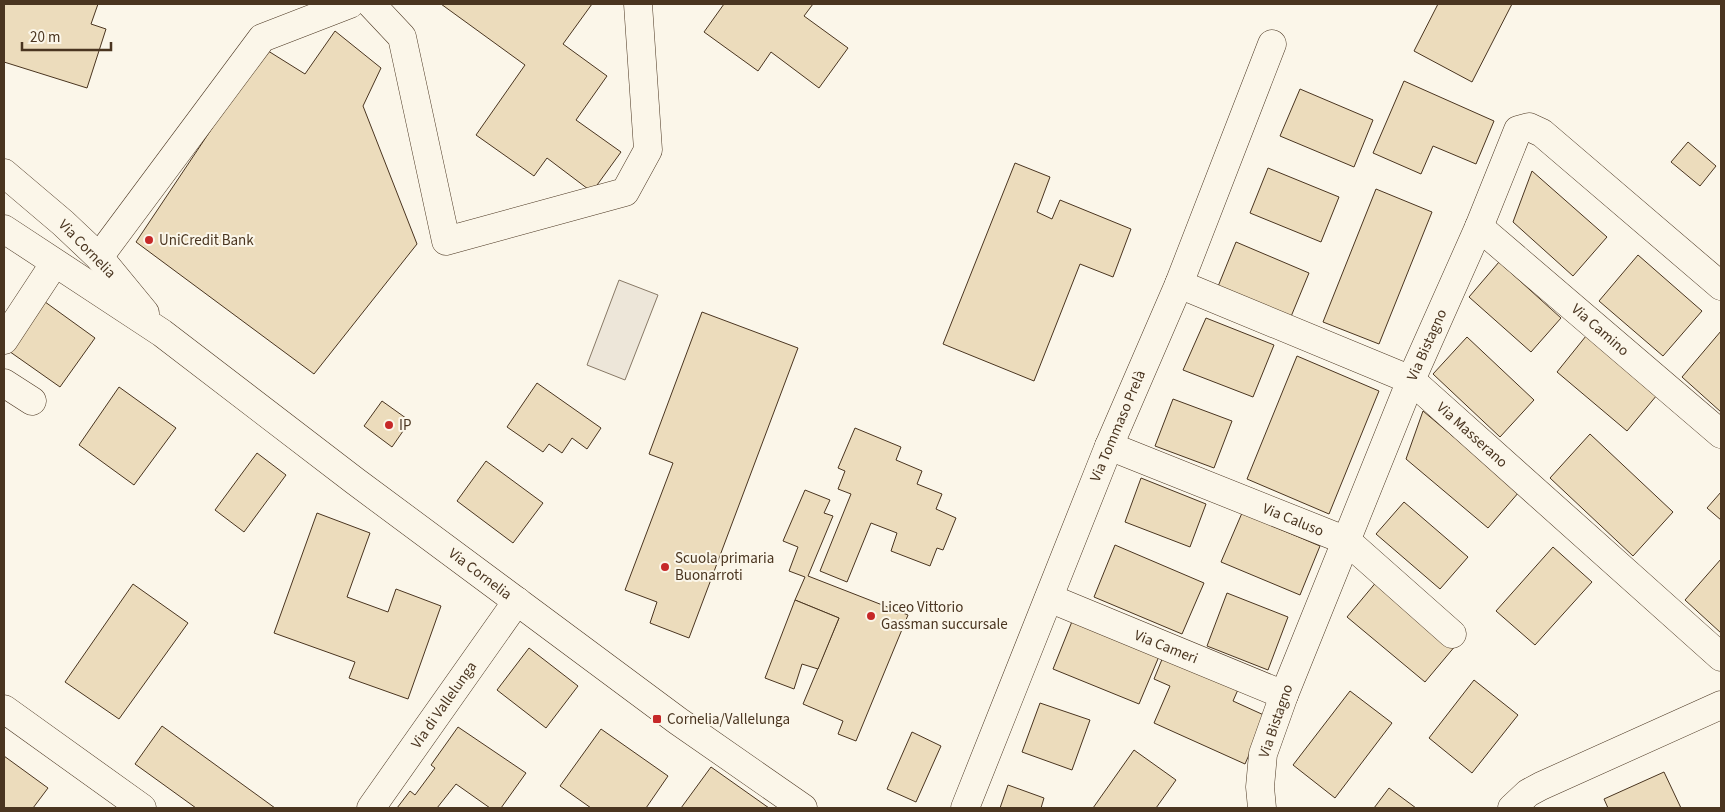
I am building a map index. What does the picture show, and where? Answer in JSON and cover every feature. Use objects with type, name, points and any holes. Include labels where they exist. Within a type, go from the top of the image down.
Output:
[{"type":"street","points":[[99,257],[262,38],[350,4]]},
{"type":"street","points":[[371,4],[402,37],[446,242],[625,192],[648,150],[638,4]]},
{"type":"street","name":"Via Tommaso Prelà","points":[[965,808],[1109,446],[1179,284],[1272,44]]},
{"type":"street","name":"Via Bistagno","points":[[1262,808],[1260,788],[1264,754],[1284,695],[1411,380],[1479,227],[1518,130],[1524,127],[1534,128],[1721,286]]},
{"type":"street","name":"Via Cornelia","points":[[4,173],[63,223],[99,257],[162,333]]},
{"type":"street","name":"Via Camino","points":[[1479,227],[1721,434]]},
{"type":"street","name":"Via Cornelia","points":[[4,229],[54,264],[162,333],[354,481],[678,720],[803,808]]},
{"type":"street","points":[[4,340],[54,264]]},
{"type":"street","name":"Via Masserano","points":[[1179,284],[1411,380],[1721,657]]},
{"type":"street","points":[[4,383],[32,401]]},
{"type":"street","name":"Via Caluso","points":[[1109,446],[1347,541],[1452,634]]},
{"type":"street","name":"Via Cameri","points":[[1049,598],[1284,695]]},
{"type":"street","name":"Via di Vallelunga","points":[[371,808],[517,601]]},
{"type":"street","points":[[1512,808],[1528,793],[1541,786],[1721,705]]},
{"type":"street","points":[[4,709],[142,808]]},
{"type":"shaded area","points":[[619,280],[658,295],[625,380],[587,365]]},
{"type":"building","points":[[4,4],[98,4],[91,24],[106,29],[87,88],[4,62]]},
{"type":"building","points":[[441,4],[592,4],[563,44],[607,76],[576,120],[621,152],[592,192],[547,158],[534,176],[476,135],[525,65]]},
{"type":"building","points":[[724,4],[813,4],[804,16],[848,48],[819,88],[771,52],[758,71],[704,32]]},
{"type":"building","points":[[1438,4],[1512,4],[1472,82],[1414,51]]},
{"type":"building","points":[[335,31],[381,68],[363,106],[417,244],[314,374],[136,242],[265,49],[305,74]]},
{"type":"building","points":[[1404,81],[1494,121],[1476,164],[1433,146],[1421,174],[1373,153]]},
{"type":"building","points":[[1300,89],[1373,120],[1354,167],[1280,136]]},
{"type":"building","points":[[1688,142],[1716,166],[1700,186],[1671,162]]},
{"type":"building","points":[[1015,163],[1050,177],[1037,212],[1052,219],[1060,200],[1131,229],[1113,277],[1080,264],[1034,381],[943,344]]},
{"type":"building","points":[[1268,168],[1339,197],[1321,242],[1250,213]]},
{"type":"building","points":[[1532,171],[1607,237],[1573,276],[1513,222]]},
{"type":"building","points":[[1376,189],[1432,212],[1379,344],[1323,322]]},
{"type":"building","points":[[1236,242],[1309,273],[1290,319],[1217,289]]},
{"type":"building","points":[[1638,255],[1702,311],[1663,356],[1599,301]]},
{"type":"building","points":[[1499,262],[1561,318],[1531,352],[1469,297]]},
{"type":"building","points":[[41,299],[95,338],[60,387],[6,349]]},
{"type":"building","points":[[702,312],[798,348],[689,638],[650,623],[657,602],[625,590],[673,463],[649,454]]},
{"type":"building","points":[[1206,318],[1274,345],[1253,397],[1183,370]]},
{"type":"building","points":[[1721,331],[1721,412],[1682,377]]},
{"type":"building","points":[[1586,336],[1657,395],[1627,431],[1557,372]]},
{"type":"building","points":[[1467,337],[1534,400],[1500,437],[1433,374]]},
{"type":"building","points":[[1297,356],[1379,391],[1329,514],[1247,479]]},
{"type":"building","points":[[537,383],[601,428],[587,449],[572,438],[562,453],[549,444],[543,452],[507,427]]},
{"type":"building","points":[[119,387],[176,428],[134,485],[79,445]]},
{"type":"building","points":[[1173,399],[1232,421],[1214,468],[1155,446]]},
{"type":"building","points":[[382,401],[410,421],[392,447],[364,426]]},
{"type":"building","points":[[1423,411],[1519,492],[1488,528],[1406,459]]},
{"type":"building","name":"Liceo Vittorio Gassman succursale","points":[[855,428],[901,447],[896,460],[922,471],[917,484],[942,494],[936,509],[956,518],[943,550],[937,548],[930,566],[891,551],[897,533],[871,523],[847,582],[820,571],[851,494],[838,489],[845,471],[838,468]]},
{"type":"building","points":[[1590,434],[1673,512],[1633,556],[1550,478]]},
{"type":"building","points":[[257,453],[286,475],[244,532],[215,510]]},
{"type":"building","points":[[486,461],[543,503],[513,543],[457,501]]},
{"type":"building","points":[[1141,478],[1206,504],[1190,547],[1125,522]]},
{"type":"building","name":"Liceo Vittorio Gassman succursale","points":[[805,490],[830,500],[824,513],[833,516],[808,576],[908,615],[856,741],[838,734],[843,721],[803,704],[839,618],[795,600],[805,577],[789,571],[798,547],[783,541]]},
{"type":"building","points":[[1721,492],[1721,520],[1707,508]]},
{"type":"building","points":[[1404,502],[1468,557],[1440,589],[1376,534]]},
{"type":"building","points":[[317,513],[370,533],[347,597],[388,612],[396,589],[441,606],[408,699],[349,678],[355,662],[274,633]]},
{"type":"building","points":[[1242,513],[1320,546],[1300,595],[1221,562]]},
{"type":"building","points":[[1115,545],[1204,583],[1182,634],[1094,597]]},
{"type":"building","points":[[1553,547],[1592,582],[1535,645],[1496,611]]},
{"type":"building","points":[[1721,559],[1721,633],[1685,600]]},
{"type":"building","points":[[1378,580],[1456,645],[1425,682],[1347,617]]},
{"type":"building","points":[[133,584],[188,623],[119,719],[65,682]]},
{"type":"building","points":[[1227,593],[1288,617],[1268,670],[1207,646]]},
{"type":"building","points":[[795,600],[839,618],[818,669],[802,664],[794,689],[765,678]]},
{"type":"building","points":[[1073,619],[1160,654],[1139,704],[1053,669]]},
{"type":"building","points":[[529,648],[578,686],[546,728],[497,690]]},
{"type":"building","points":[[1165,652],[1240,685],[1233,701],[1266,716],[1245,764],[1154,723],[1170,686],[1154,679]]},
{"type":"building","points":[[1474,680],[1518,715],[1472,773],[1429,738]]},
{"type":"building","points":[[1350,691],[1392,723],[1335,798],[1293,765]]},
{"type":"building","points":[[1040,703],[1090,720],[1072,770],[1022,752]]},
{"type":"building","points":[[162,726],[275,808],[196,808],[135,764]]},
{"type":"building","points":[[458,727],[526,773],[501,808],[490,808],[456,784],[437,808],[397,808],[410,791],[415,795],[435,768],[431,765]]},
{"type":"building","points":[[601,729],[668,776],[646,808],[591,808],[560,786]]},
{"type":"building","points":[[912,732],[941,746],[916,802],[887,789]]},
{"type":"building","points":[[1134,750],[1176,780],[1156,808],[1093,808]]},
{"type":"building","points":[[4,756],[48,788],[33,808],[4,808]]},
{"type":"building","points":[[711,767],[769,808],[681,808]]},
{"type":"building","points":[[1664,772],[1681,808],[1608,808],[1604,799]]},
{"type":"building","points":[[1008,785],[1044,798],[1041,808],[1000,808]]},
{"type":"building","points":[[1389,788],[1416,808],[1374,808]]},
{"type":"place","name":"UniCredit Bank","points":[[149,240]]},
{"type":"place","name":"IP","points":[[389,425]]},
{"type":"place","name":"Scuola primaria Buonarroti","points":[[665,567]]},
{"type":"place","name":"Liceo Vittorio Gassman succursale","points":[[871,616]]},
{"type":"place","name":"Cornelia/Vallelunga","points":[[657,719]]}]
